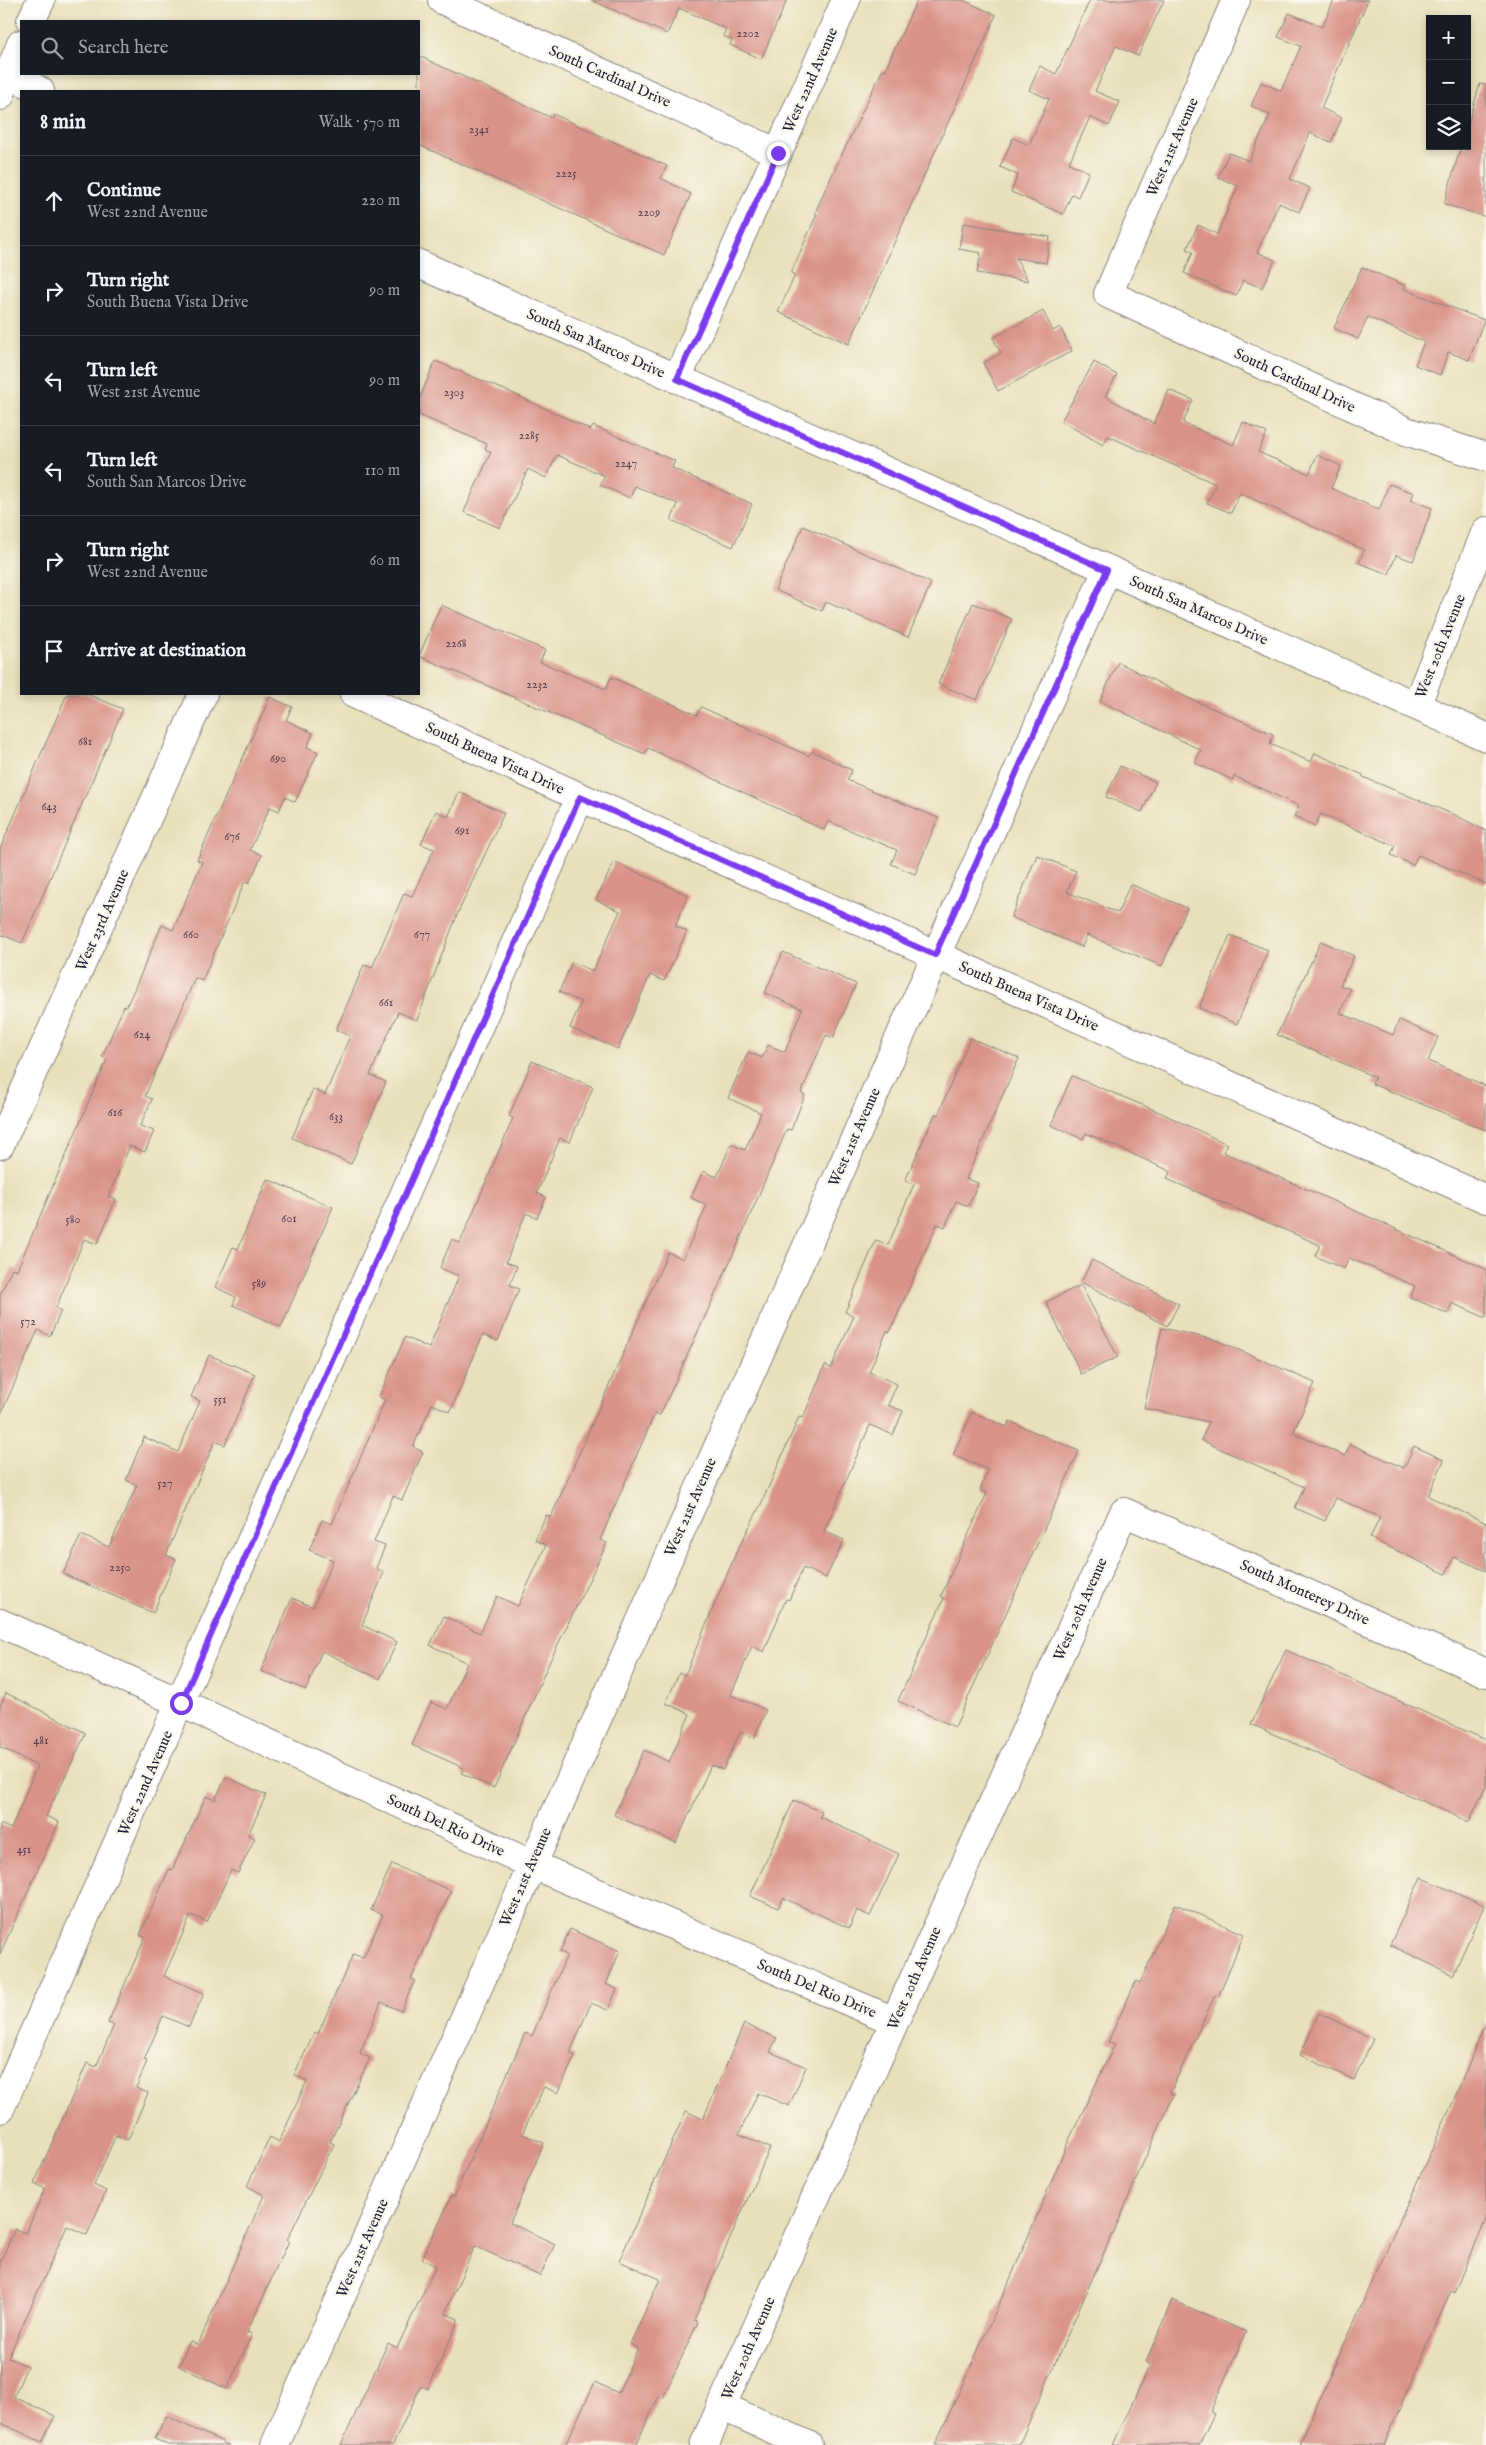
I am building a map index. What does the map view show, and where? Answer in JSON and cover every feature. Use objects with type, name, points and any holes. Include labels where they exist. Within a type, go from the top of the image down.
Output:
[{"type":"street","points":[[31,20],[41,0]]},
{"type":"street","name":"South Cardinal Drive","points":[[442,0],[778,153]]},
{"type":"street","name":"West 22nd Avenue","points":[[677,379],[846,0]]},
{"type":"street","name":"West 21st Avenue","points":[[1108,294],[1236,0]]},
{"type":"street","points":[[20,46],[4,84],[35,90]]},
{"type":"street","name":"South San Marcos Drive","points":[[420,264],[1486,737]]},
{"type":"street","name":"South Cardinal Drive","points":[[1108,294],[1406,431],[1486,457]]},
{"type":"street","name":"West 20th Avenue","points":[[1416,706],[1486,531]]},
{"type":"street","name":"West 21st Avenue","points":[[275,2445],[531,1864],[1107,570]]},
{"type":"street","name":"West 23rd Avenue","points":[[0,1145],[204,695]]},
{"type":"street","name":"South Buena Vista Drive","points":[[356,695],[580,797],[1486,1199]]},
{"type":"street","name":"West 22nd Avenue","points":[[0,2110],[580,797]]},
{"type":"street","name":"West 20th Avenue","points":[[704,2445],[1124,1512]]},
{"type":"street","name":"South Monterey Drive","points":[[1124,1512],[1486,1673]]},
{"type":"street","name":"South Del Rio Drive","points":[[0,1623],[181,1703],[531,1864],[894,2021]]},
{"type":"street","points":[[721,2406],[808,2445]]},
{"type":"building","points":[[591,0],[787,0],[761,59],[730,45],[732,40],[723,36],[726,29],[679,8],[667,34]]},
{"type":"building","points":[[917,0],[963,0],[996,15],[849,344],[778,312],[795,275],[791,273],[817,214],[815,213],[824,192],[883,69],[885,70]]},
{"type":"building","points":[[1090,0],[1164,0],[1138,56],[1116,46],[1095,91],[1120,102],[1109,126],[1090,117],[1069,163],[1089,172],[1078,197],[1072,194],[1063,214],[1011,192],[1018,175],[1000,167],[1013,138],[1029,145],[1049,99],[1029,90],[1040,66],[1056,74]]},
{"type":"building","points":[[1334,0],[1368,0],[1321,108],[1342,118],[1331,142],[1310,133],[1290,179],[1310,188],[1299,212],[1279,203],[1257,252],[1275,260],[1262,288],[1243,280],[1236,296],[1184,273],[1193,252],[1187,249],[1198,225],[1217,234],[1238,186],[1218,177],[1229,153],[1249,161],[1270,115],[1251,106],[1261,82],[1281,91],[1301,46],[1278,37],[1289,13],[1322,27]]},
{"type":"building","points":[[420,56],[552,118],[553,114],[667,166],[661,178],[691,194],[664,255],[420,145]]},
{"type":"building","points":[[1480,84],[1486,85],[1486,217],[1444,204],[1460,150],[1471,150],[1471,114]]},
{"type":"building","points":[[963,223],[1050,237],[1046,263],[1016,258],[1028,281],[977,273],[981,253],[959,249]]},
{"type":"building","points":[[1362,267],[1406,286],[1404,289],[1484,320],[1469,360],[1448,352],[1440,375],[1415,365],[1424,342],[1368,317],[1358,339],[1334,328]]},
{"type":"building","points":[[1043,311],[1053,331],[1060,327],[1072,351],[998,391],[983,363],[1001,353],[993,338]]},
{"type":"building","points":[[435,361],[512,393],[591,430],[593,426],[675,461],[672,468],[752,504],[733,547],[671,520],[678,504],[635,486],[630,498],[600,485],[605,476],[557,455],[546,478],[528,469],[500,528],[464,512],[491,452],[485,449],[487,444],[420,415],[420,398]]},
{"type":"building","points":[[1094,362],[1117,375],[1105,396],[1154,424],[1169,390],[1193,400],[1183,423],[1233,445],[1243,422],[1267,433],[1258,452],[1309,474],[1317,455],[1341,466],[1331,488],[1379,510],[1389,484],[1414,493],[1411,500],[1432,508],[1413,561],[1396,555],[1389,574],[1359,563],[1364,550],[1240,493],[1231,513],[1207,503],[1216,484],[1108,436],[1103,445],[1061,421]]},
{"type":"building","points":[[803,526],[931,583],[908,637],[826,602],[822,611],[775,590]]},
{"type":"building","points":[[973,603],[1012,619],[977,700],[938,684]]},
{"type":"building","points":[[441,605],[545,650],[540,662],[606,689],[611,677],[697,715],[701,707],[809,756],[812,751],[852,770],[847,780],[938,818],[915,874],[891,864],[897,850],[828,821],[824,830],[648,748],[645,754],[420,656]]},
{"type":"building","points":[[1118,662],[1188,698],[1273,734],[1270,744],[1311,762],[1315,753],[1363,775],[1363,777],[1457,816],[1486,831],[1486,884],[1418,855],[1413,865],[1391,855],[1395,846],[1321,814],[1315,826],[1294,816],[1299,806],[1234,776],[1233,780],[1195,763],[1201,750],[1100,701]]},
{"type":"building","points":[[67,695],[89,695],[123,709],[22,943],[0,934],[0,849]]},
{"type":"building","points":[[270,697],[292,707],[286,720],[313,733],[307,747],[318,752],[295,802],[285,797],[279,811],[270,807],[250,850],[262,855],[249,883],[245,881],[202,981],[195,978],[145,1096],[152,1099],[140,1126],[154,1131],[145,1152],[130,1146],[108,1196],[116,1199],[97,1244],[84,1239],[56,1308],[61,1311],[50,1336],[38,1330],[0,1416],[0,1295],[12,1268],[17,1270],[107,1059],[102,1057],[162,925],[173,930],[202,862],[197,860]]},
{"type":"building","points":[[1120,766],[1156,782],[1142,812],[1106,797]]},
{"type":"building","points":[[459,792],[504,813],[457,915],[417,1020],[398,1012],[370,1075],[386,1082],[351,1164],[292,1138],[313,1089],[325,1095],[350,1036],[336,1030],[364,965],[372,968],[404,893],[412,896],[434,849],[421,844],[436,811],[448,817]]},
{"type":"building","points":[[1037,855],[1076,871],[1067,892],[1118,913],[1130,884],[1187,908],[1162,966],[1087,935],[1082,947],[1011,917]]},
{"type":"building","points":[[614,862],[688,895],[675,926],[687,931],[664,981],[650,975],[618,1049],[570,1028],[581,1002],[559,992],[572,962],[593,971],[620,911],[596,900]]},
{"type":"building","points":[[1230,935],[1268,950],[1237,1024],[1199,1008]]},
{"type":"building","points":[[1321,941],[1354,956],[1340,985],[1350,989],[1340,1013],[1393,1035],[1399,1020],[1438,1037],[1428,1061],[1486,1086],[1486,1130],[1372,1084],[1375,1077],[1277,1035]]},
{"type":"building","points":[[783,952],[856,984],[833,1038],[826,1035],[801,1093],[805,1095],[791,1130],[787,1129],[737,1246],[660,1415],[655,1413],[600,1540],[607,1543],[548,1665],[494,1788],[461,1773],[464,1768],[412,1745],[431,1702],[447,1709],[467,1663],[430,1645],[444,1616],[480,1633],[497,1596],[518,1606],[546,1545],[535,1540],[546,1515],[551,1517],[668,1252],[683,1259],[707,1205],[691,1198],[703,1171],[717,1177],[731,1144],[745,1150],[761,1113],[728,1098],[748,1052],[762,1058],[768,1045],[785,1052],[802,1009],[765,993]]},
{"type":"building","points":[[970,1038],[1019,1058],[966,1179],[978,1183],[968,1206],[956,1201],[945,1227],[937,1224],[890,1332],[887,1331],[869,1372],[897,1384],[888,1405],[903,1411],[893,1435],[870,1425],[824,1531],[844,1540],[826,1578],[803,1568],[789,1600],[786,1599],[764,1652],[752,1646],[731,1695],[766,1710],[754,1738],[740,1732],[723,1770],[711,1765],[676,1843],[614,1815],[644,1750],[669,1762],[690,1714],[666,1703],[679,1673],[685,1675],[736,1553],[762,1502],[799,1417],[803,1418],[825,1365],[831,1368],[854,1316],[845,1312],[876,1240],[888,1245],[914,1184],[905,1181],[935,1114],[938,1115]]},
{"type":"building","points":[[532,1061],[593,1087],[570,1142],[560,1138],[537,1193],[546,1197],[537,1218],[526,1213],[506,1262],[517,1266],[510,1285],[519,1289],[498,1341],[483,1335],[450,1412],[432,1404],[413,1447],[423,1452],[402,1500],[393,1496],[374,1542],[385,1546],[376,1568],[384,1572],[362,1625],[397,1642],[380,1679],[322,1651],[306,1690],[261,1671],[292,1598],[313,1607],[333,1560],[309,1550],[322,1520],[332,1524],[385,1400],[379,1397],[405,1337],[429,1348],[459,1276],[440,1268],[452,1239],[460,1243],[513,1118],[509,1116]]},
{"type":"building","points":[[1072,1076],[1157,1111],[1227,1144],[1223,1152],[1486,1269],[1486,1318],[1452,1303],[1448,1314],[1410,1297],[1415,1286],[1349,1258],[1344,1269],[1315,1256],[1320,1245],[1167,1179],[1170,1171],[1086,1133],[1083,1139],[1051,1125]]},
{"type":"building","points":[[267,1179],[333,1207],[281,1327],[233,1305],[236,1297],[215,1287],[233,1247],[238,1249]]},
{"type":"building","points":[[1092,1260],[1179,1304],[1167,1326],[1081,1282]]},
{"type":"building","points":[[1081,1285],[1118,1357],[1081,1374],[1046,1302]]},
{"type":"building","points":[[1162,1328],[1216,1340],[1315,1383],[1293,1433],[1345,1456],[1350,1444],[1404,1468],[1414,1446],[1444,1460],[1428,1496],[1486,1523],[1486,1571],[1454,1557],[1446,1574],[1370,1538],[1380,1517],[1336,1498],[1325,1521],[1295,1508],[1304,1487],[1201,1440],[1209,1422],[1144,1408]]},
{"type":"building","points":[[209,1355],[255,1374],[225,1445],[215,1441],[166,1555],[176,1559],[153,1613],[63,1574],[81,1535],[109,1547],[137,1485],[126,1480],[144,1437],[178,1452],[200,1401],[191,1397]]},
{"type":"building","points":[[972,1412],[1007,1427],[1009,1421],[1079,1451],[955,1727],[898,1701],[944,1598],[941,1596],[987,1493],[980,1490],[988,1470],[953,1455]]},
{"type":"building","points":[[1286,1650],[1486,1740],[1486,1785],[1469,1822],[1251,1724]]},
{"type":"building","points":[[6,1693],[86,1733],[46,1816],[59,1822],[0,1954],[0,1824],[11,1829],[37,1766],[0,1747],[0,1706]]},
{"type":"building","points":[[226,1777],[266,1795],[248,1835],[255,1838],[238,1873],[231,1870],[207,1922],[191,1915],[164,1976],[204,1993],[189,2027],[163,2016],[144,2060],[147,2061],[136,2088],[148,2093],[128,2140],[116,2135],[94,2185],[106,2191],[87,2235],[67,2226],[8,2358],[27,2366],[14,2397],[55,2416],[42,2442],[3,2424],[0,2429],[0,2262],[15,2229],[26,2233],[45,2188],[34,2184],[87,2063],[96,2067],[114,2025],[108,2023],[145,1937],[140,1935],[169,1869],[172,1870],[206,1796],[215,1800]]},
{"type":"building","points":[[794,1800],[822,1812],[820,1817],[899,1854],[870,1916],[857,1910],[849,1928],[783,1898],[778,1908],[750,1896]]},
{"type":"building","points":[[392,1864],[451,1891],[411,1979],[415,1980],[401,2011],[381,2002],[360,2053],[370,2058],[330,2142],[334,2144],[287,2240],[289,2241],[247,2332],[252,2334],[227,2389],[179,2366],[190,2341],[198,2345],[264,2195],[247,2186],[270,2137],[279,2142],[307,2081],[294,2075],[315,2032],[318,2034],[353,1954],[363,1958],[383,1915],[371,1910]]},
{"type":"building","points":[[1421,1877],[1484,1906],[1453,1975],[1390,1945]]},
{"type":"building","points":[[1175,1904],[1244,1934],[1218,1997],[1215,1995],[1170,2093],[1174,2095],[1113,2235],[1019,2445],[935,2445],[1008,2284],[1068,2142],[1115,2044],[1108,2042],[1136,1981],[1140,1983]]},
{"type":"building","points":[[570,1929],[620,1951],[606,1984],[617,1989],[608,2010],[591,2003],[570,2053],[575,2056],[558,2093],[544,2087],[522,2134],[544,2143],[510,2223],[555,2244],[540,2276],[475,2246],[445,2313],[458,2319],[453,2333],[428,2389],[421,2386],[393,2445],[341,2445],[388,2343],[397,2348],[436,2266],[422,2259],[452,2195],[454,2197],[525,2033],[532,2036],[567,1955],[560,1952]]},
{"type":"building","points":[[1319,2013],[1373,2039],[1354,2080],[1300,2055]]},
{"type":"building","points":[[1486,2022],[1486,2219],[1455,2292],[1451,2290],[1384,2445],[1299,2445],[1453,2102]]},
{"type":"building","points":[[744,2024],[777,2038],[770,2052],[806,2067],[789,2106],[758,2093],[739,2134],[770,2148],[694,2320],[698,2322],[663,2398],[659,2396],[636,2445],[565,2445],[595,2382],[618,2393],[638,2348],[630,2344],[660,2279],[619,2261],[686,2111],[703,2119]]},
{"type":"building","points":[[1172,2300],[1246,2332],[1210,2412],[1214,2414],[1199,2445],[1113,2445],[1150,2364],[1146,2362]]},
{"type":"building","points":[[166,2416],[229,2445],[168,2445],[155,2439]]},
{"type":"route","points":[[181,1703],[580,797],[935,955],[1107,570],[677,379],[778,153]]}]
